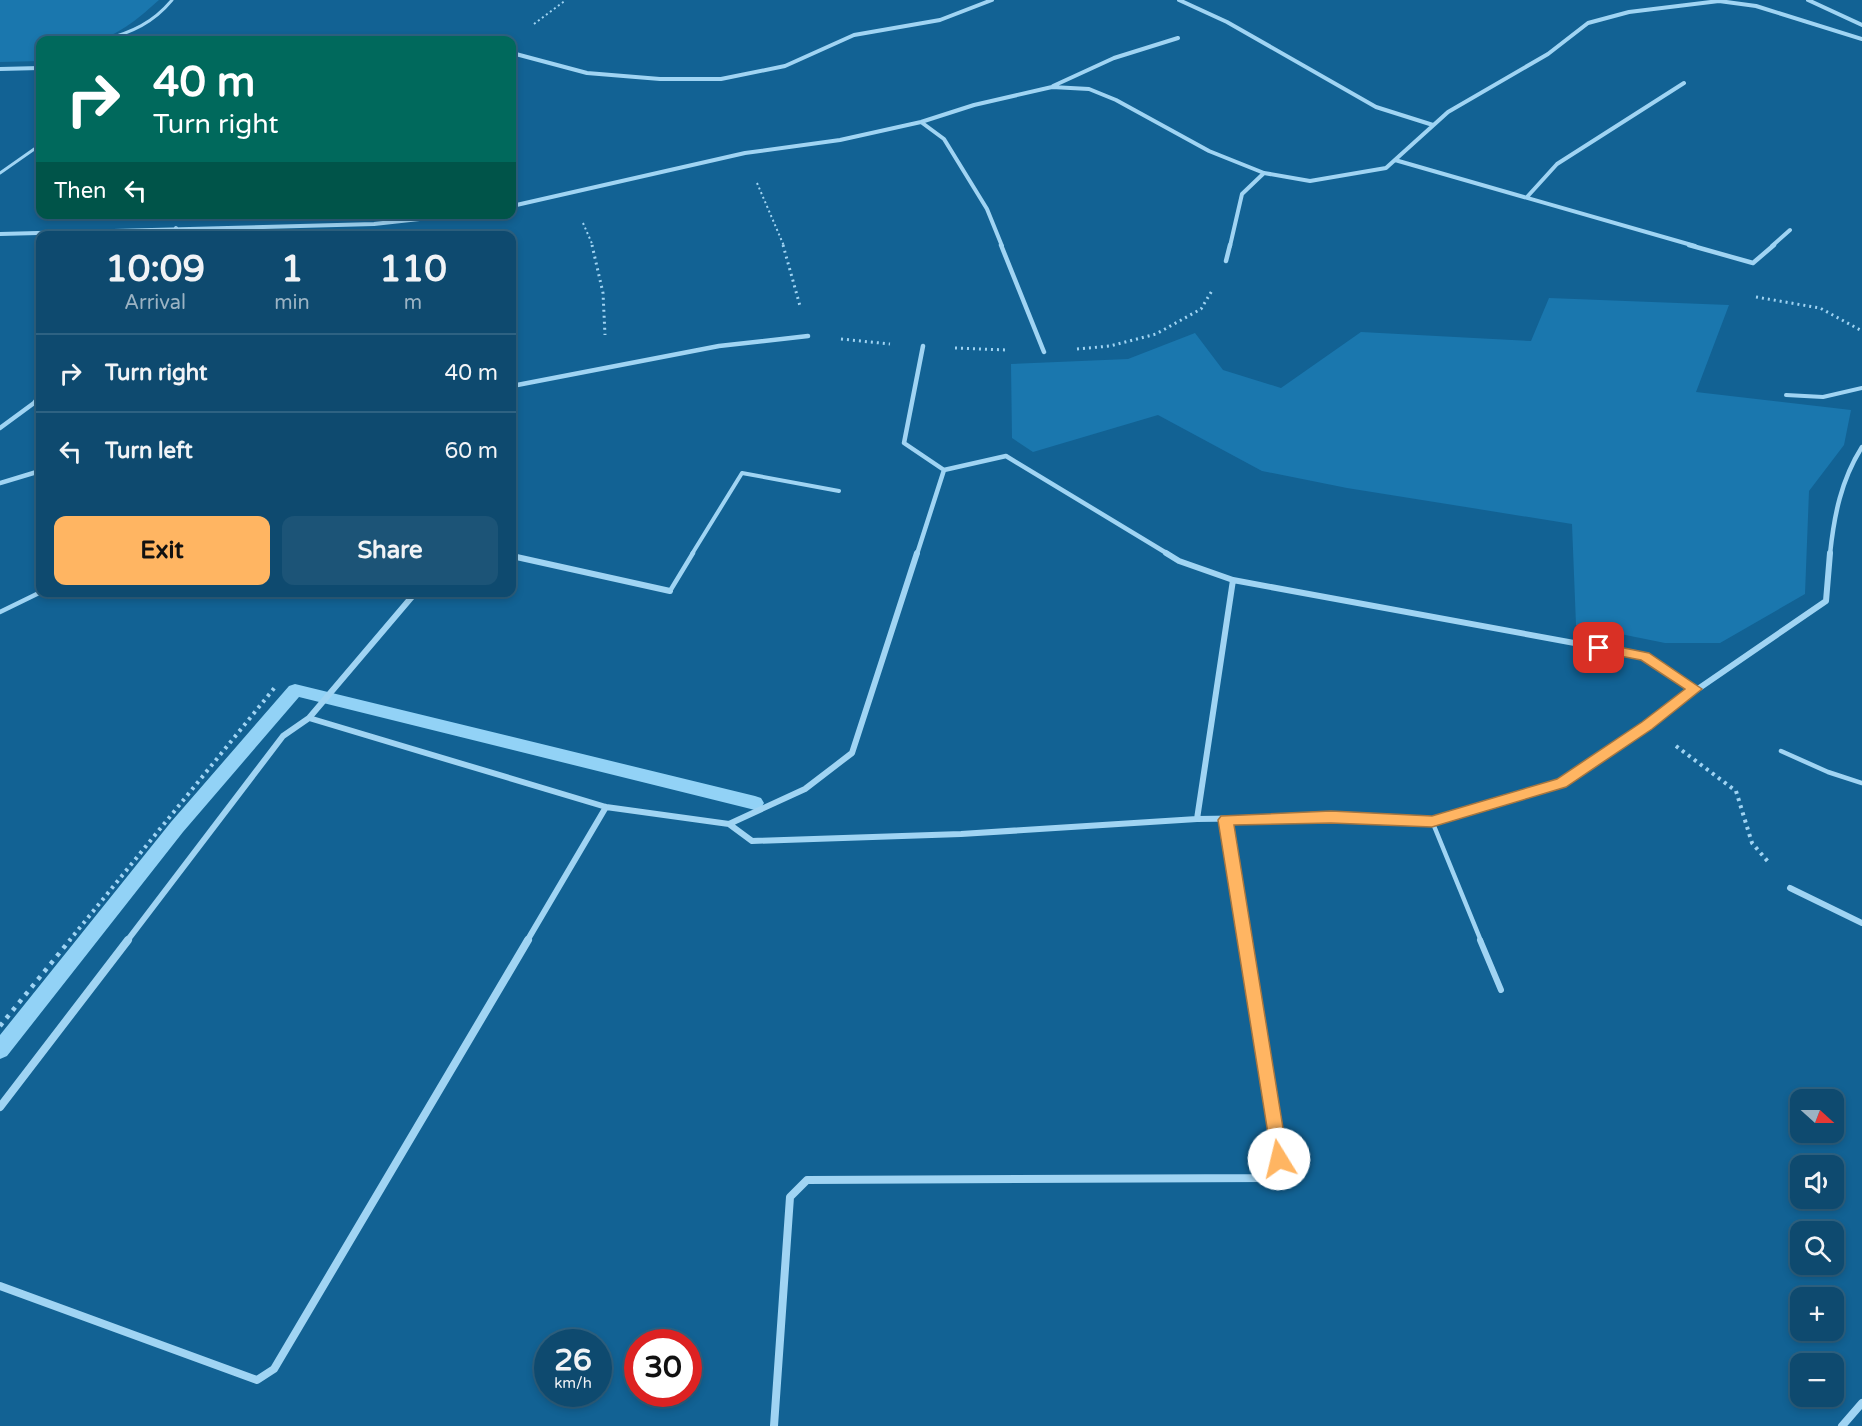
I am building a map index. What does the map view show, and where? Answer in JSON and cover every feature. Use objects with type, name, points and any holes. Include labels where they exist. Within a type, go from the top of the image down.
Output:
[{"type":"street","points":[[516,54],[587,74],[660,79],[722,79],[784,66],[854,35],[940,20],[992,0]]},
{"type":"street","points":[[1179,0],[1227,22],[1376,107],[1433,125]]},
{"type":"street","points":[[1808,0],[1862,25]]},
{"type":"street","points":[[1052,87],[1089,89],[1116,100],[1209,151],[1264,173],[1310,181],[1386,168],[1448,112],[1548,54],[1588,23],[1629,12],[1719,1],[1756,6],[1862,39]]},
{"type":"street","points":[[516,205],[745,153],[840,140],[921,122],[974,105],[1052,87],[1093,65],[1140,48],[1178,38]]},
{"type":"street","points":[[0,69],[36,68]]},
{"type":"street","points":[[1527,197],[1557,164],[1684,83]]},
{"type":"street","points":[[921,122],[944,139],[987,209],[1044,352]]},
{"type":"street","points":[[1395,160],[1753,263],[1790,230]]},
{"type":"street","points":[[1226,261],[1242,194],[1264,173]]},
{"type":"street","points":[[88,231],[374,224],[418,219]]},
{"type":"street","points":[[0,234],[36,233]]},
{"type":"street","points":[[516,385],[719,346],[808,336]]},
{"type":"street","points":[[923,346],[904,443],[944,470],[1006,456],[1179,561],[1233,580],[1644,656],[1695,689]]},
{"type":"street","points":[[1,426],[36,401]]},
{"type":"street","points":[[309,718],[606,807],[729,824],[752,841],[961,834],[1197,819],[1331,817],[1432,821],[1561,783],[1647,725],[1695,689],[1826,602],[1834,515],[1854,457],[1862,447]]},
{"type":"street","points":[[729,824],[805,789],[852,753],[944,470]]},
{"type":"street","points":[[0,483],[36,472]]},
{"type":"street","points":[[516,557],[670,591]]},
{"type":"street","points":[[1197,819],[1233,580]]},
{"type":"street","points":[[0,1107],[283,736],[309,718],[412,597]]},
{"type":"street","points":[[0,1286],[257,1380],[274,1370],[606,807]]},
{"type":"street","points":[[774,1426],[790,1197],[807,1179],[1270,1178],[1279,1159],[1226,820]]},
{"type":"street","points":[[1790,888],[1862,922]]},
{"type":"street","points":[[1842,1426],[1862,1403]]},
{"type":"lane","points":[[118,36],[141,29],[161,15],[172,0]]},
{"type":"lane","points":[[0,173],[36,148]]},
{"type":"lane","points":[[1786,394],[1823,397],[1862,388]]},
{"type":"lane","points":[[670,591],[742,473],[838,491]]},
{"type":"lane","points":[[0,612],[36,594]]},
{"type":"lane","points":[[1781,751],[1828,772],[1862,783]]},
{"type":"lane","points":[[1432,821],[1501,990]]},
{"type":"path","points":[[530,27],[566,0]]},
{"type":"path","points":[[745,153],[783,243],[808,336]]},
{"type":"path","points":[[566,194],[588,232],[599,272],[606,330],[604,369]]},
{"type":"path","points":[[1753,263],[1755,296],[1820,308],[1862,331]]},
{"type":"path","points":[[0,1026],[276,686]]},
{"type":"path","points":[[1647,725],[1736,791],[1752,843],[1790,888]]},
{"type":"shaded area","points":[[0,0],[159,0],[114,34],[109,36],[36,36],[36,61],[0,62]]},
{"type":"shaded area","points":[[1549,298],[1729,305],[1696,392],[1851,410],[1844,445],[1809,491],[1805,594],[1720,643],[1665,643],[1576,625],[1572,524],[1347,488],[1262,471],[1158,415],[1033,452],[1012,438],[1011,364],[1128,359],[1195,333],[1223,370],[1281,388],[1361,332],[1531,341]]},
{"type":"waterway","points":[[0,1050],[177,827],[295,690],[755,803]]},
{"type":"route","points":[[1279,1159],[1226,820],[1331,817],[1432,821],[1561,783],[1647,725],[1695,689],[1644,656],[1599,648]]}]
